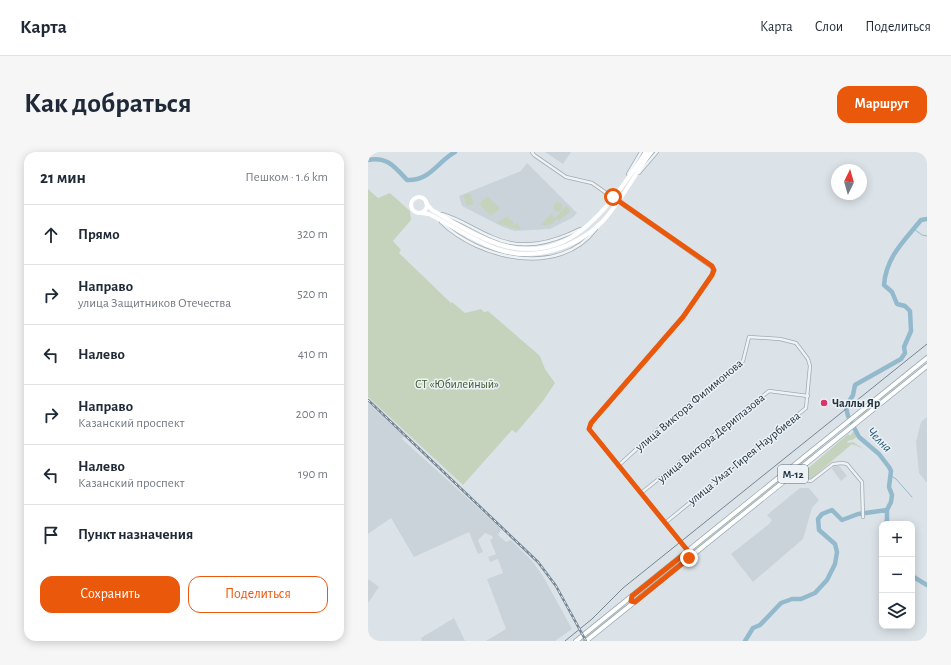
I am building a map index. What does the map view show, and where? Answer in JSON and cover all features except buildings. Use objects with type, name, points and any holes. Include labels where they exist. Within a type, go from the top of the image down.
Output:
[{"type":"main road","points":[[646,152],[613,197],[589,225],[577,235],[557,244],[538,248],[515,248],[490,241],[437,215],[413,211],[410,207],[412,202],[418,197],[424,200],[437,215],[489,246],[525,254],[549,252],[571,244],[590,232],[602,222],[651,152]]},
{"type":"main road","points":[[421,213],[425,211],[426,203]]},
{"type":"main road","name":"М-12","points":[[576,641],[927,358]]},
{"type":"main road","name":"М-12","points":[[586,641],[927,366]]},
{"type":"main road","points":[[825,440],[830,439],[828,445]]},
{"type":"main road","points":[[632,596],[631,601],[635,602]]},
{"type":"street","points":[[532,152],[564,176],[591,182],[712,266],[714,271],[683,317],[591,423],[590,431],[688,551]]},
{"type":"street","points":[[619,189],[641,152]]},
{"type":"street","points":[[633,179],[649,163],[657,152]]},
{"type":"street","name":"улица Умат-Гирея Наурбиева","points":[[665,523],[806,408],[810,366],[808,358],[796,343],[780,339],[749,338]]},
{"type":"street","name":"улица Виктора Филимонова","points":[[618,466],[656,432],[743,361],[749,338]]},
{"type":"street","name":"улица Виктора Дериглазова","points":[[641,493],[769,391],[808,396]]},
{"type":"street","points":[[789,477],[811,482],[833,464],[847,464],[862,482],[863,517]]},
{"type":"shaded area","points":[[545,152],[571,152],[563,164]]},
{"type":"shaded area","points":[[527,163],[577,213],[572,218],[550,229],[514,231],[462,206],[459,196],[521,171]]},
{"type":"shaded area","points":[[368,403],[404,436],[402,439],[496,524],[501,530],[498,535],[506,542],[511,540],[532,561],[543,576],[572,629],[555,641],[486,641],[506,629],[487,579],[503,573],[498,559],[490,562],[488,557],[496,554],[490,540],[493,538],[492,536],[485,533],[478,540],[483,552],[478,554],[469,532],[414,557],[391,518],[368,534]]},
{"type":"shaded area","points":[[927,417],[927,483],[919,473],[916,442],[921,422]]},
{"type":"shaded area","points":[[834,466],[839,466],[847,476],[841,481],[832,469]]},
{"type":"shaded area","points":[[800,488],[809,488],[819,500],[812,508],[803,539],[753,582],[731,554],[769,524],[772,520],[767,515]]},
{"type":"shaded area","points":[[368,579],[379,587],[368,603]]},
{"type":"shaded area","points":[[454,618],[465,641],[422,641],[421,638]]},
{"type":"green space","name":"СТ «Юбилейный»","points":[[368,189],[378,198],[390,193],[410,211],[411,220],[393,241],[401,250],[399,253],[451,303],[452,302],[465,313],[481,309],[484,312],[488,311],[540,356],[545,369],[555,383],[543,401],[516,433],[512,430],[463,485],[368,397]]},
{"type":"green space","points":[[470,193],[474,204],[467,206],[463,195]]},
{"type":"green space","points":[[487,196],[500,208],[491,216],[479,204]]},
{"type":"green space","points":[[558,202],[563,207],[558,212],[553,207]]},
{"type":"green space","points":[[566,206],[571,211],[559,221],[557,219],[552,224],[544,226],[541,224],[551,214],[555,218]]},
{"type":"green space","points":[[507,216],[514,223],[512,226],[517,223],[521,228],[519,230],[497,223]]},
{"type":"green space","points":[[927,361],[860,417],[859,416]]},
{"type":"green space","points":[[854,431],[857,436],[847,443],[853,442],[864,449],[852,444],[812,478],[806,480],[798,477],[848,434],[850,436]]},
{"type":"green space","points":[[830,439],[811,456],[632,601],[645,589]]},
{"type":"green space","points":[[625,605],[626,606],[583,641],[580,641]]},
{"type":"waterway","name":"Челна","points":[[368,160],[375,159],[386,161],[407,180],[415,179],[428,174],[455,152]]},
{"type":"waterway","name":"Челна","points":[[745,641],[753,628],[760,625],[781,603],[792,599],[801,599],[815,593],[827,580],[835,564],[837,552],[835,544],[819,530],[818,519],[822,514],[832,510],[842,520],[858,514],[887,510],[891,502],[892,495],[889,487],[891,471],[879,454],[859,437],[848,416],[846,407],[853,395],[855,385],[901,359],[905,353],[904,347],[911,331],[910,311],[905,306],[897,304],[892,292],[884,285],[885,275],[892,258],[902,242],[921,220],[927,219]]},
{"type":"waterway","points":[[914,229],[922,235],[927,236]]},
{"type":"waterway","points":[[890,475],[896,479],[912,497]]},
{"type":"waterway","points":[[886,521],[887,510]]},
{"type":"waterway","points":[[915,578],[927,585]]},
{"type":"tram line","points":[[565,641],[592,619],[623,588],[927,344]]},
{"type":"railway","points":[[368,400],[538,562],[556,586],[586,641]]},
{"type":"place","name":"Чаллы Яр","points":[[824,403]]},
{"type":"route","points":[[613,197],[712,266],[714,270],[683,317],[591,423],[589,429],[688,551],[632,596],[631,601],[635,602],[689,558]]}]
